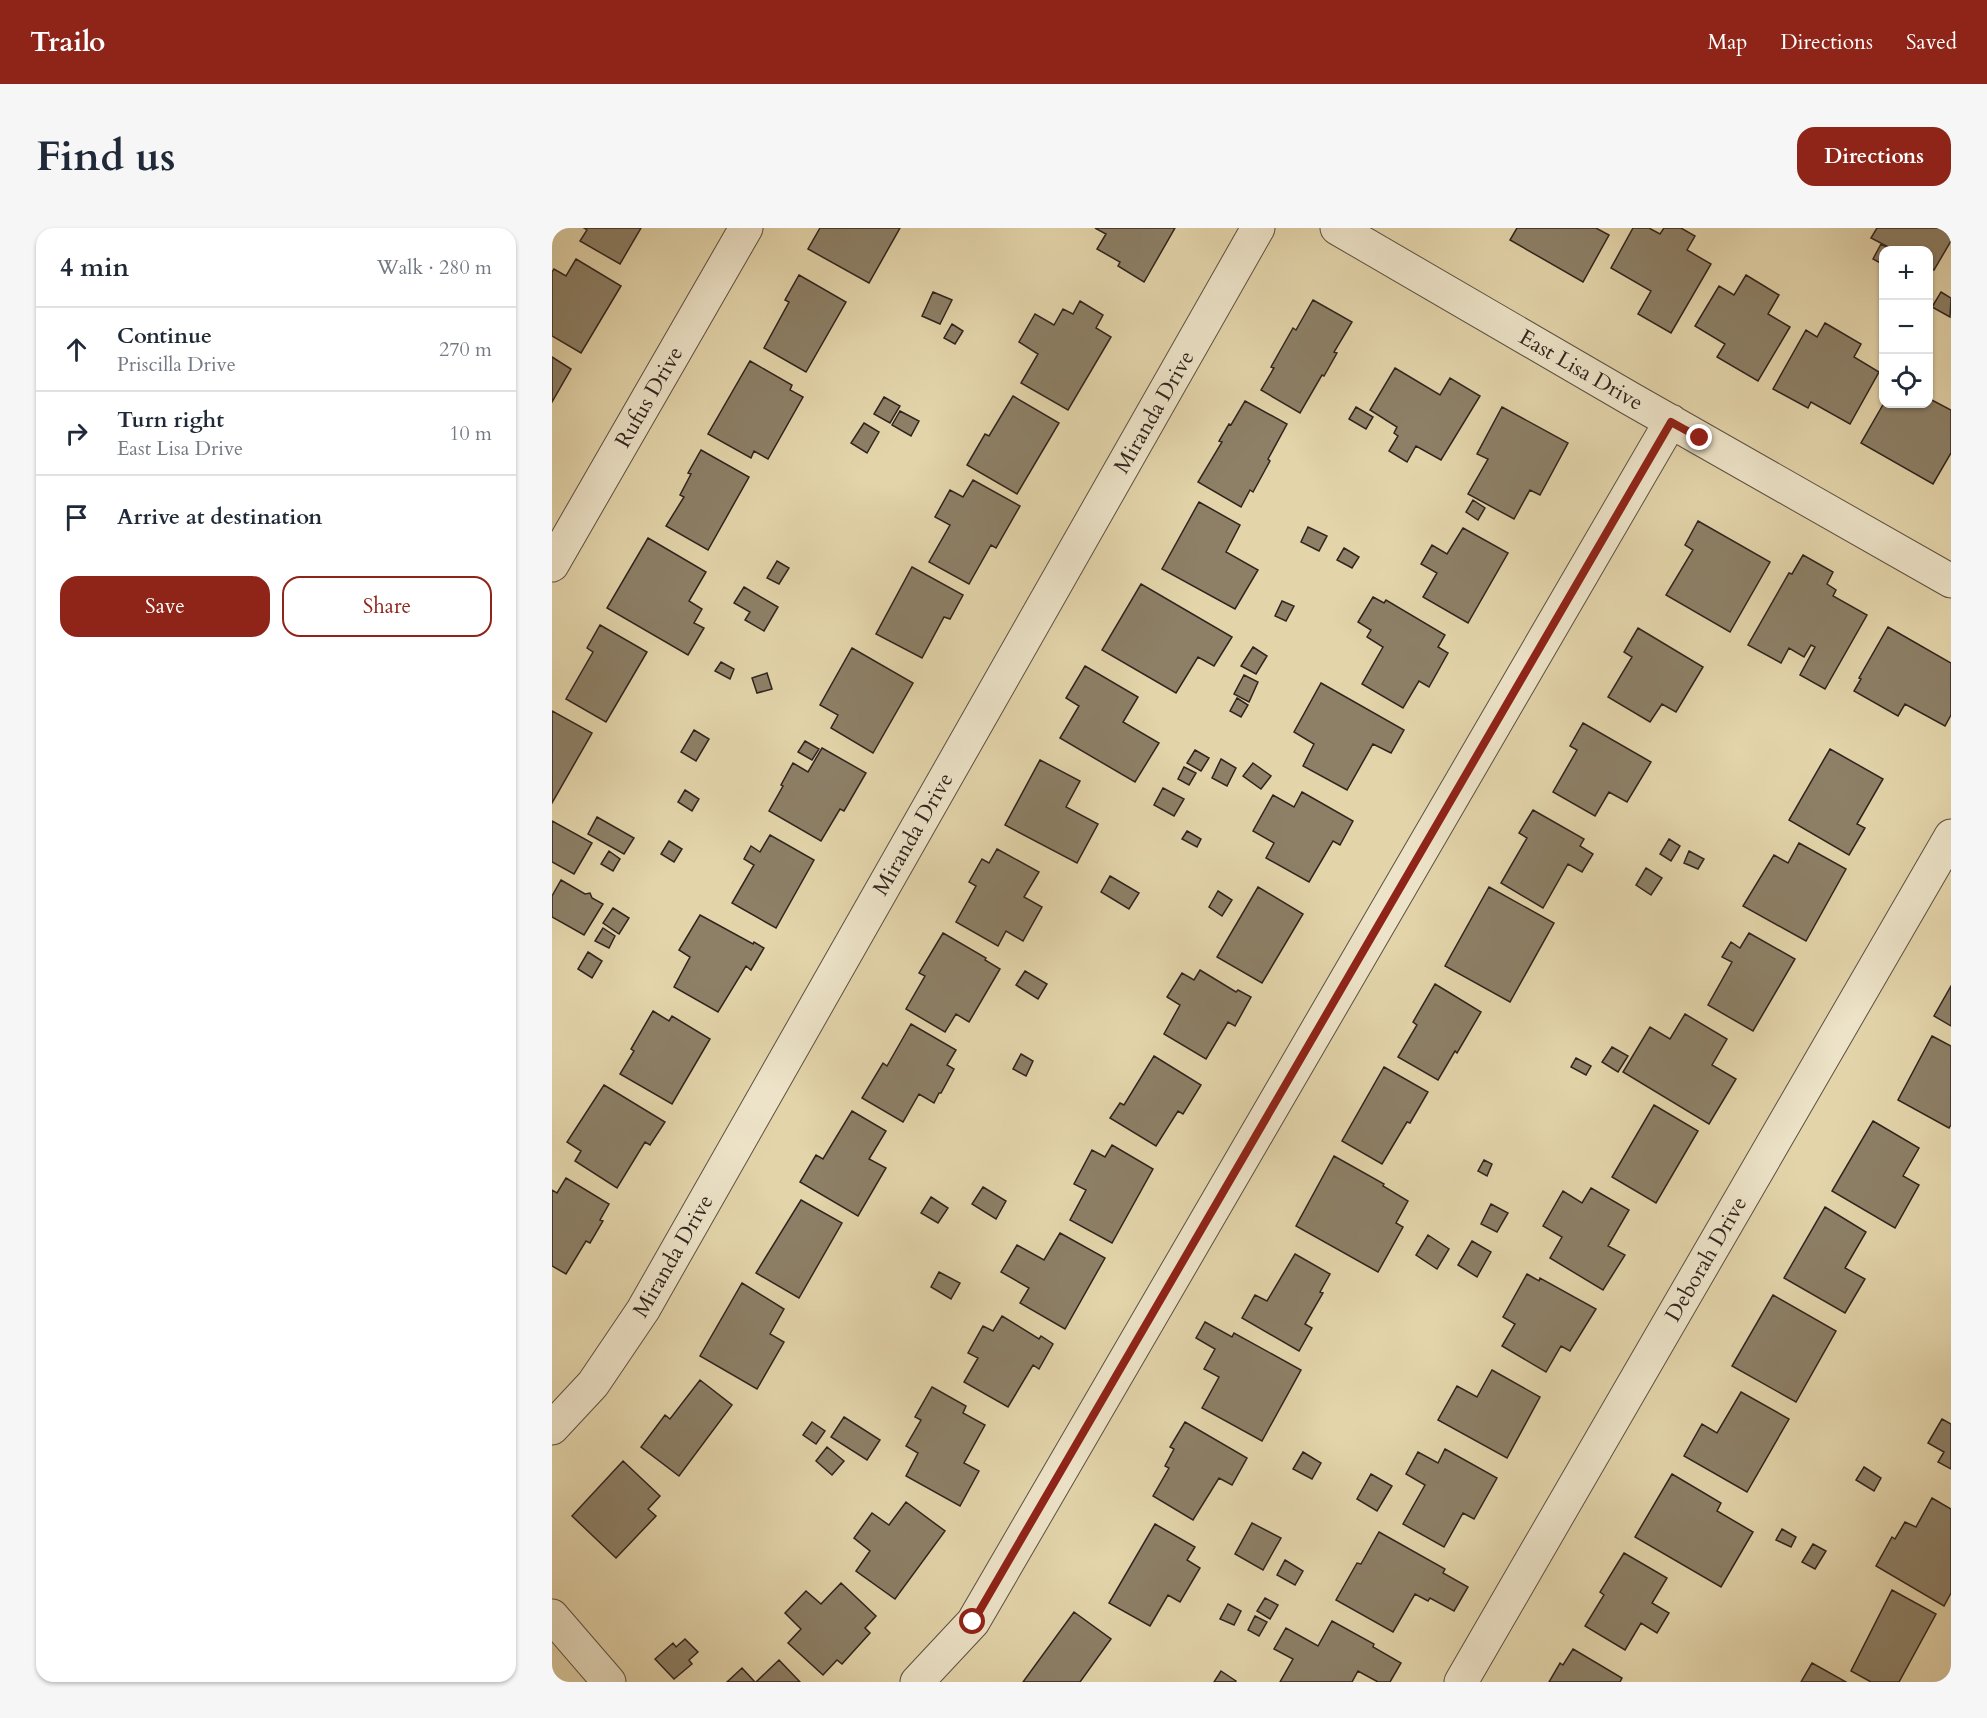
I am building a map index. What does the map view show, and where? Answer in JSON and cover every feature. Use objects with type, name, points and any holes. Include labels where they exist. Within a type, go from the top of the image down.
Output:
[{"type":"street","name":"Rufus Drive","points":[[552,566],[746,228]]},
{"type":"street","name":"Miranda Drive","points":[[552,1428],[593,1384],[643,1310],[1258,228]]},
{"type":"street","name":"East Lisa Drive","points":[[1337,228],[1951,581]]},
{"type":"street","points":[[917,1682],[973,1622],[1671,422]]},
{"type":"street","name":"Deborah Drive","points":[[1461,1682],[1951,836]]},
{"type":"street","points":[[552,1616],[609,1682]]},
{"type":"building","points":[[584,228],[641,228],[620,264],[580,241],[587,230]]},
{"type":"building","points":[[820,228],[900,228],[869,283],[808,249]]},
{"type":"building","points":[[1095,228],[1175,228],[1144,282],[1118,266],[1120,262],[1097,249],[1106,234]]},
{"type":"building","points":[[1517,228],[1596,228],[1609,235],[1583,282],[1510,240]]},
{"type":"building","points":[[1633,228],[1649,228],[1660,234],[1664,228],[1681,228],[1695,236],[1687,250],[1711,264],[1671,333],[1638,314],[1651,291],[1611,268]]},
{"type":"building","points":[[1877,228],[1951,228],[1951,241],[1934,270],[1933,246],[1886,246],[1871,238]]},
{"type":"building","points":[[1879,248],[1879,262],[1873,259]]},
{"type":"building","points":[[576,259],[621,286],[581,353],[552,336],[552,272],[554,269],[566,276]]},
{"type":"building","points":[[799,275],[846,302],[806,372],[764,348],[789,302],[785,300]]},
{"type":"building","points":[[1746,275],[1779,295],[1768,314],[1790,327],[1758,381],[1717,357],[1725,344],[1695,326],[1719,286],[1734,295]]},
{"type":"building","points":[[933,292],[952,300],[940,324],[922,316]]},
{"type":"building","points":[[1941,292],[1951,298],[1950,317],[1933,308]]},
{"type":"building","points":[[1313,300],[1352,322],[1334,352],[1337,353],[1324,376],[1322,375],[1300,413],[1261,390],[1293,328],[1296,330]]},
{"type":"building","points":[[1080,301],[1103,315],[1096,328],[1111,337],[1068,410],[1021,383],[1038,354],[1019,342],[1035,314],[1054,325],[1063,309],[1073,314]]},
{"type":"building","points":[[1825,323],[1861,344],[1854,357],[1879,372],[1850,424],[1811,402],[1808,408],[1773,389],[1806,330],[1817,337]]},
{"type":"building","points":[[952,324],[963,331],[955,344],[944,338]]},
{"type":"building","points":[[552,357],[571,369],[552,402]]},
{"type":"building","points":[[750,361],[792,385],[790,390],[803,397],[768,459],[754,451],[751,458],[708,434]]},
{"type":"building","points":[[1395,368],[1440,395],[1450,378],[1480,396],[1441,460],[1416,446],[1407,462],[1389,451],[1398,436],[1394,433],[1397,427],[1370,410]]},
{"type":"building","points":[[1013,396],[1059,423],[1017,494],[967,465],[985,434],[989,436]]},
{"type":"building","points":[[884,397],[900,406],[890,423],[874,414]]},
{"type":"building","points":[[1245,401],[1287,424],[1253,492],[1250,490],[1241,507],[1198,482],[1222,442],[1219,441]]},
{"type":"building","points":[[1933,401],[1951,410],[1951,453],[1933,484],[1861,443],[1881,408],[1933,408]]},
{"type":"building","points":[[1356,407],[1373,417],[1366,429],[1349,419]]},
{"type":"building","points":[[1502,407],[1568,443],[1540,495],[1530,490],[1514,519],[1468,494],[1488,459],[1477,454]]},
{"type":"building","points":[[900,411],[919,421],[911,436],[892,425]]},
{"type":"building","points":[[864,423],[879,432],[867,453],[851,443]]},
{"type":"building","points":[[701,450],[749,477],[708,550],[666,526],[684,497],[680,495],[691,474],[688,473]]},
{"type":"building","points":[[973,480],[1020,506],[996,548],[991,545],[969,584],[929,562],[950,525],[935,517],[950,490],[963,497]]},
{"type":"building","points":[[1473,500],[1485,508],[1478,520],[1466,512]]},
{"type":"building","points":[[1199,502],[1240,525],[1226,552],[1258,570],[1235,609],[1162,569]]},
{"type":"building","points":[[1698,521],[1770,562],[1730,632],[1666,595],[1693,550],[1685,545]]},
{"type":"building","points":[[1308,527],[1327,536],[1319,551],[1301,542]]},
{"type":"building","points":[[1463,528],[1508,553],[1468,623],[1423,597],[1437,573],[1421,564],[1432,545],[1447,554]]},
{"type":"building","points":[[648,538],[706,572],[689,601],[702,609],[694,623],[704,628],[688,655],[607,608]]},
{"type":"building","points":[[1344,548],[1359,557],[1352,568],[1337,560]]},
{"type":"building","points":[[1803,555],[1833,572],[1827,584],[1836,590],[1833,596],[1867,615],[1825,689],[1800,675],[1815,647],[1811,645],[1804,657],[1789,648],[1781,663],[1748,645],[1789,573],[1792,574]]},
{"type":"building","points":[[777,561],[789,568],[779,584],[767,578]]},
{"type":"building","points":[[912,567],[963,595],[950,619],[944,617],[922,658],[876,634]]},
{"type":"building","points":[[1141,584],[1232,637],[1214,666],[1198,657],[1176,693],[1102,650]]},
{"type":"building","points":[[744,587],[778,607],[764,631],[745,620],[750,612],[734,603]]},
{"type":"building","points":[[1373,597],[1384,603],[1386,600],[1445,635],[1438,647],[1448,653],[1429,687],[1419,681],[1403,708],[1362,684],[1383,647],[1367,637],[1371,630],[1358,622]]},
{"type":"building","points":[[1282,601],[1294,606],[1286,621],[1275,616]]},
{"type":"building","points":[[600,625],[647,652],[606,722],[566,699],[593,652],[587,648]]},
{"type":"building","points":[[1888,627],[1951,663],[1951,715],[1945,726],[1905,704],[1898,716],[1854,691]]},
{"type":"building","points":[[1638,628],[1703,667],[1676,712],[1662,704],[1650,722],[1608,697],[1632,657],[1624,652]]},
{"type":"building","points":[[1253,647],[1267,656],[1256,674],[1241,666]]},
{"type":"building","points":[[852,648],[913,683],[873,753],[831,728],[838,715],[820,705]]},
{"type":"building","points":[[721,662],[734,669],[730,679],[715,671]]},
{"type":"building","points":[[1085,666],[1138,697],[1123,722],[1159,743],[1135,782],[1060,738],[1079,706],[1066,698]]},
{"type":"building","points":[[767,673],[772,689],[757,693],[752,678]]},
{"type":"building","points":[[1244,675],[1258,682],[1249,702],[1234,694]]},
{"type":"building","points":[[1321,683],[1404,730],[1391,753],[1373,744],[1347,790],[1303,766],[1314,744],[1294,732]]},
{"type":"building","points":[[1237,698],[1248,705],[1241,717],[1230,711]]},
{"type":"building","points":[[552,711],[592,733],[552,803]]},
{"type":"building","points":[[1583,723],[1651,762],[1627,802],[1609,792],[1595,816],[1553,792],[1577,750],[1570,746]]},
{"type":"building","points":[[694,730],[709,739],[696,761],[681,752]]},
{"type":"building","points":[[805,741],[819,749],[812,760],[798,752]]},
{"type":"building","points":[[822,748],[866,773],[844,811],[840,809],[821,841],[769,811],[793,763],[808,772]]},
{"type":"building","points":[[1830,749],[1883,779],[1857,824],[1865,828],[1849,855],[1789,820]]},
{"type":"building","points":[[1195,750],[1209,758],[1201,771],[1187,763]]},
{"type":"building","points":[[1221,759],[1236,768],[1227,786],[1212,778]]},
{"type":"building","points":[[1040,760],[1080,781],[1066,807],[1098,824],[1077,863],[1005,825]]},
{"type":"building","points":[[1253,763],[1271,776],[1261,789],[1243,776]]},
{"type":"building","points":[[1184,767],[1196,773],[1189,785],[1178,779]]},
{"type":"building","points":[[1163,788],[1184,799],[1174,816],[1154,805]]},
{"type":"building","points":[[685,790],[699,799],[692,811],[678,802]]},
{"type":"building","points":[[1302,792],[1353,821],[1340,845],[1333,841],[1309,882],[1266,858],[1274,843],[1253,831],[1273,795],[1294,807]]},
{"type":"building","points":[[1533,810],[1584,839],[1580,846],[1593,854],[1582,872],[1568,864],[1543,908],[1501,883],[1527,838],[1519,833]]},
{"type":"building","points":[[597,817],[634,838],[624,854],[588,834]]},
{"type":"building","points":[[552,821],[592,843],[574,874],[552,862]]},
{"type":"building","points":[[1187,831],[1201,839],[1197,847],[1182,839]]},
{"type":"building","points":[[770,835],[814,860],[776,928],[732,903],[754,865],[744,859],[751,846],[760,852]]},
{"type":"building","points":[[1669,839],[1680,846],[1671,861],[1660,854]]},
{"type":"building","points":[[669,841],[682,849],[674,862],[661,854]]},
{"type":"building","points":[[1799,843],[1846,869],[1806,941],[1743,906],[1774,855],[1788,863]]},
{"type":"building","points":[[997,849],[1039,872],[1024,897],[1042,907],[1023,941],[1006,931],[998,946],[956,922],[976,886],[969,882],[982,859],[989,863]]},
{"type":"building","points":[[609,851],[620,859],[613,871],[601,864]]},
{"type":"building","points":[[1689,851],[1704,859],[1698,869],[1684,863]]},
{"type":"building","points":[[1646,868],[1662,878],[1651,895],[1636,885]]},
{"type":"building","points":[[1110,876],[1139,893],[1129,909],[1101,892]]},
{"type":"building","points":[[561,880],[585,894],[590,893],[592,898],[603,904],[584,935],[552,917],[552,896]]},
{"type":"building","points":[[1258,887],[1303,914],[1262,983],[1217,957]]},
{"type":"building","points":[[1489,887],[1554,923],[1510,1002],[1445,966]]},
{"type":"building","points":[[1218,891],[1232,900],[1222,916],[1209,907]]},
{"type":"building","points":[[613,908],[629,918],[619,934],[603,923]]},
{"type":"building","points":[[700,915],[764,948],[751,970],[746,966],[718,1012],[674,987],[690,957],[679,950]]},
{"type":"building","points":[[603,928],[615,936],[609,948],[595,941]]},
{"type":"building","points":[[943,933],[986,958],[985,960],[1000,969],[969,1022],[956,1014],[945,1032],[906,1009],[925,976],[919,973]]},
{"type":"building","points":[[1749,933],[1795,959],[1753,1031],[1708,1005],[1732,962],[1722,957],[1731,942],[1740,948]]},
{"type":"building","points":[[588,952],[602,961],[592,978],[578,969]]},
{"type":"building","points":[[1200,970],[1236,992],[1238,990],[1251,997],[1235,1026],[1228,1022],[1206,1059],[1164,1034],[1180,1005],[1167,997],[1182,973],[1194,980]]},
{"type":"building","points":[[1025,971],[1047,984],[1038,999],[1016,985]]},
{"type":"building","points":[[1435,984],[1481,1012],[1438,1080],[1398,1057],[1417,1025],[1413,1022]]},
{"type":"building","points":[[1951,986],[1951,1026],[1934,1016]]},
{"type":"building","points":[[653,1011],[669,1021],[672,1016],[710,1039],[672,1104],[620,1074],[634,1051],[631,1049]]},
{"type":"building","points":[[1685,1014],[1727,1039],[1712,1065],[1736,1079],[1709,1124],[1623,1072],[1650,1027],[1670,1039]]},
{"type":"building","points":[[911,1024],[956,1050],[947,1065],[954,1069],[934,1103],[919,1094],[903,1122],[862,1098],[883,1063],[887,1066]]},
{"type":"building","points":[[1932,1036],[1951,1046],[1951,1125],[1949,1128],[1898,1100]]},
{"type":"building","points":[[1612,1047],[1628,1056],[1618,1072],[1602,1062]]},
{"type":"building","points":[[1021,1054],[1033,1061],[1026,1076],[1013,1069]]},
{"type":"building","points":[[1154,1056],[1201,1085],[1183,1114],[1178,1111],[1156,1146],[1110,1118],[1120,1103],[1124,1105]]},
{"type":"building","points":[[1576,1058],[1591,1066],[1586,1075],[1571,1067]]},
{"type":"building","points":[[1384,1067],[1428,1092],[1382,1164],[1342,1141]]},
{"type":"building","points":[[604,1085],[665,1122],[650,1145],[645,1142],[617,1188],[575,1161],[581,1151],[567,1142]]},
{"type":"building","points":[[1654,1105],[1698,1131],[1656,1203],[1612,1177]]},
{"type":"building","points":[[852,1111],[886,1131],[869,1159],[886,1168],[858,1216],[800,1182],[816,1155],[823,1159]]},
{"type":"building","points":[[1873,1121],[1919,1148],[1903,1176],[1919,1185],[1895,1228],[1832,1191]]},
{"type":"building","points":[[1112,1145],[1153,1169],[1112,1243],[1070,1220],[1086,1190],[1074,1184],[1092,1150],[1105,1157]]},
{"type":"building","points":[[1334,1156],[1384,1184],[1383,1186],[1408,1201],[1396,1223],[1403,1227],[1378,1272],[1296,1226]]},
{"type":"building","points":[[1484,1160],[1492,1164],[1487,1176],[1478,1171]]},
{"type":"building","points":[[566,1178],[609,1204],[600,1220],[603,1221],[590,1243],[586,1241],[566,1274],[552,1266],[552,1190],[557,1193]]},
{"type":"building","points":[[983,1187],[1006,1201],[996,1219],[972,1204]]},
{"type":"building","points":[[1591,1188],[1629,1210],[1608,1246],[1625,1255],[1603,1290],[1550,1258],[1562,1237],[1543,1226],[1563,1191],[1582,1203]]},
{"type":"building","points":[[931,1197],[948,1208],[938,1223],[921,1213]]},
{"type":"building","points":[[801,1200],[842,1223],[799,1298],[756,1273]]},
{"type":"building","points":[[1491,1204],[1508,1213],[1497,1232],[1481,1224]]},
{"type":"building","points":[[1825,1207],[1866,1232],[1845,1268],[1865,1279],[1845,1313],[1784,1278]]},
{"type":"building","points":[[1060,1233],[1105,1258],[1065,1329],[1020,1303],[1029,1288],[1001,1272],[1017,1245],[1044,1260]]},
{"type":"building","points":[[1428,1235],[1449,1249],[1437,1269],[1416,1255]]},
{"type":"building","points":[[1472,1241],[1491,1252],[1477,1277],[1458,1265]]},
{"type":"building","points":[[1295,1254],[1330,1274],[1320,1292],[1323,1293],[1305,1324],[1312,1328],[1299,1351],[1242,1318],[1255,1295],[1267,1301]]},
{"type":"building","points":[[939,1272],[960,1283],[951,1299],[931,1287]]},
{"type":"building","points":[[1527,1274],[1539,1281],[1540,1278],[1596,1309],[1570,1351],[1561,1346],[1546,1372],[1502,1346],[1515,1324],[1503,1317]]},
{"type":"building","points":[[742,1283],[784,1309],[770,1334],[784,1342],[757,1389],[700,1356]]},
{"type":"building","points":[[1773,1295],[1836,1331],[1796,1402],[1732,1366]]},
{"type":"building","points":[[1002,1316],[1039,1339],[1041,1336],[1053,1344],[1039,1369],[1033,1365],[1008,1407],[964,1382],[978,1358],[968,1353],[983,1326],[993,1331]]},
{"type":"building","points":[[1205,1322],[1232,1337],[1234,1333],[1301,1370],[1262,1441],[1202,1408],[1219,1377],[1204,1369],[1215,1349],[1196,1338]]},
{"type":"building","points":[[1492,1370],[1540,1397],[1507,1458],[1438,1420],[1457,1386],[1477,1397]]},
{"type":"building","points":[[700,1380],[732,1405],[679,1476],[641,1447],[665,1415],[670,1419]]},
{"type":"building","points":[[932,1387],[966,1406],[963,1413],[985,1425],[964,1463],[979,1471],[960,1506],[906,1476],[918,1453],[906,1446],[921,1420],[915,1417]]},
{"type":"building","points":[[1741,1392],[1789,1419],[1747,1492],[1684,1456],[1702,1424],[1717,1433]]},
{"type":"building","points":[[844,1417],[880,1440],[867,1460],[831,1437]]},
{"type":"building","points":[[1942,1419],[1951,1424],[1951,1469],[1938,1462],[1944,1452],[1928,1443]]},
{"type":"building","points":[[812,1422],[825,1431],[816,1444],[803,1435]]},
{"type":"building","points":[[1185,1422],[1247,1458],[1232,1485],[1219,1478],[1193,1520],[1153,1496],[1169,1468],[1165,1466],[1174,1449],[1170,1447]]},
{"type":"building","points":[[827,1447],[844,1461],[832,1475],[816,1461]]},
{"type":"building","points":[[1445,1449],[1497,1478],[1474,1519],[1463,1513],[1444,1547],[1403,1524],[1425,1485],[1406,1474],[1418,1452],[1438,1463]]},
{"type":"building","points":[[1303,1452],[1321,1463],[1312,1479],[1293,1469]]},
{"type":"building","points":[[623,1461],[660,1496],[648,1509],[656,1516],[616,1558],[572,1516]]},
{"type":"building","points":[[1864,1467],[1881,1478],[1874,1491],[1856,1480]]},
{"type":"building","points":[[1371,1474],[1392,1486],[1377,1511],[1357,1499]]},
{"type":"building","points":[[1672,1474],[1721,1503],[1717,1511],[1753,1532],[1721,1587],[1635,1537]]},
{"type":"building","points":[[1932,1498],[1951,1509],[1951,1593],[1944,1606],[1876,1566],[1892,1537],[1895,1539],[1905,1522],[1916,1527]]},
{"type":"building","points":[[906,1502],[945,1531],[895,1599],[856,1571],[870,1551],[854,1538],[872,1513],[889,1525]]},
{"type":"building","points":[[1252,1523],[1281,1538],[1263,1570],[1235,1554]]},
{"type":"building","points":[[1155,1524],[1195,1547],[1187,1560],[1200,1568],[1180,1602],[1168,1595],[1150,1626],[1109,1603]]},
{"type":"building","points":[[1782,1529],[1796,1537],[1791,1547],[1776,1540]]},
{"type":"building","points":[[1379,1532],[1445,1569],[1443,1573],[1468,1587],[1454,1611],[1430,1598],[1428,1601],[1415,1594],[1393,1632],[1336,1600],[1357,1563],[1361,1564]]},
{"type":"building","points":[[1813,1544],[1826,1551],[1815,1569],[1802,1562]]},
{"type":"building","points":[[1624,1553],[1667,1578],[1652,1603],[1669,1613],[1657,1633],[1641,1623],[1625,1650],[1585,1626],[1604,1595],[1600,1592]]},
{"type":"building","points":[[1285,1560],[1303,1571],[1295,1585],[1277,1575]]},
{"type":"building","points":[[841,1583],[876,1616],[865,1628],[870,1633],[842,1664],[837,1660],[823,1675],[788,1643],[801,1629],[785,1613],[806,1591],[821,1604]]},
{"type":"building","points":[[1892,1590],[1936,1614],[1899,1682],[1871,1682],[1851,1671]]},
{"type":"building","points":[[1265,1598],[1278,1605],[1270,1619],[1257,1611]]},
{"type":"building","points":[[1228,1604],[1241,1611],[1234,1625],[1220,1619]]},
{"type":"building","points":[[1074,1612],[1111,1639],[1080,1682],[1023,1682]]},
{"type":"building","points":[[1255,1616],[1267,1622],[1259,1636],[1248,1630]]},
{"type":"building","points":[[1332,1621],[1374,1644],[1373,1647],[1401,1663],[1390,1682],[1378,1682],[1358,1671],[1352,1682],[1280,1682],[1293,1659],[1274,1649],[1286,1628],[1318,1646]]},
{"type":"building","points":[[685,1639],[698,1652],[689,1660],[692,1664],[674,1679],[655,1659],[673,1643],[676,1647]]},
{"type":"building","points":[[1573,1649],[1622,1678],[1620,1682],[1549,1682],[1560,1663],[1563,1665]]},
{"type":"building","points":[[779,1660],[800,1682],[756,1682]]},
{"type":"building","points":[[1812,1663],[1846,1682],[1801,1682]]},
{"type":"building","points":[[742,1668],[755,1682],[727,1682]]},
{"type":"building","points":[[1221,1671],[1236,1681],[1214,1682]]},
{"type":"route","points":[[973,1622],[1671,422],[1700,438]]}]
